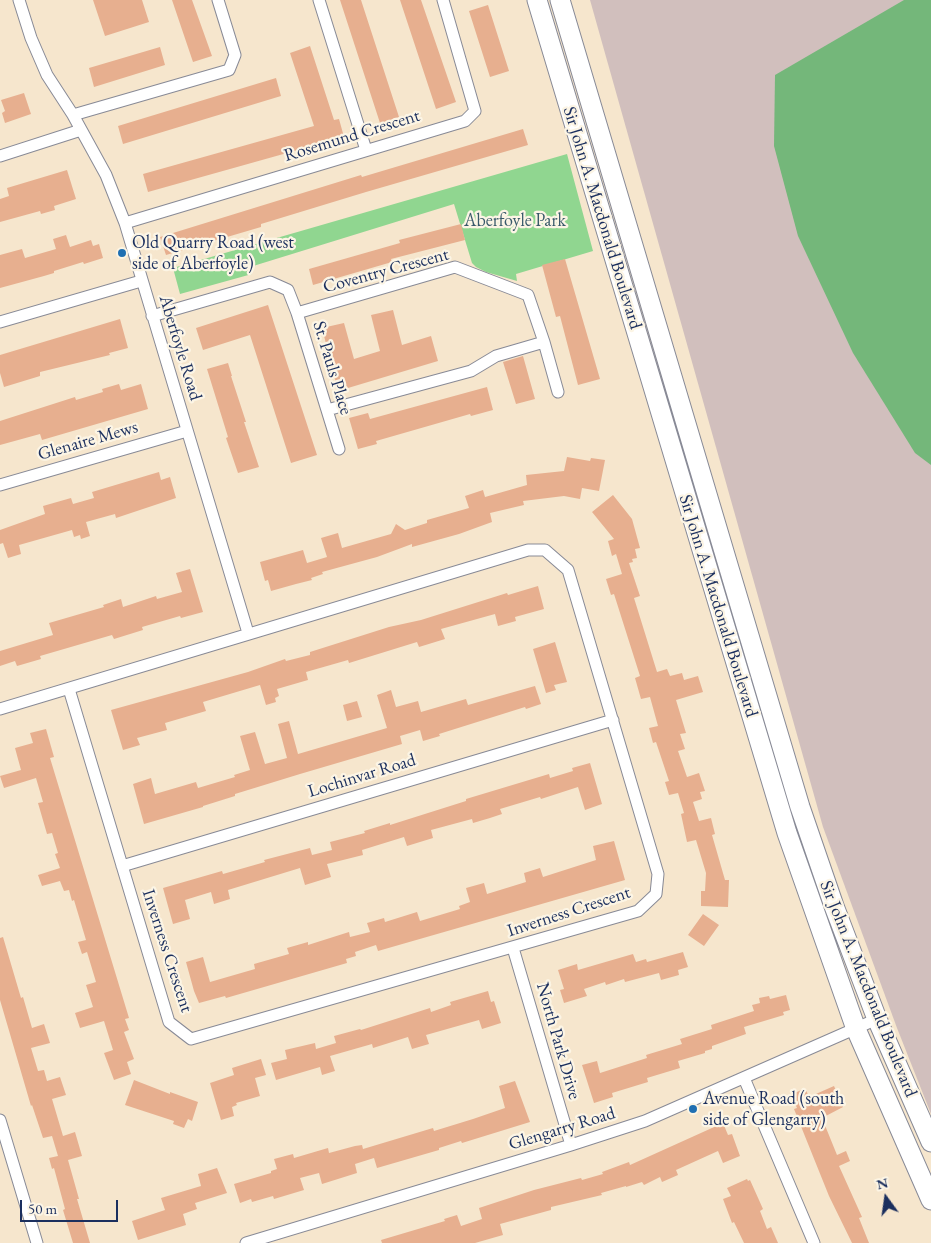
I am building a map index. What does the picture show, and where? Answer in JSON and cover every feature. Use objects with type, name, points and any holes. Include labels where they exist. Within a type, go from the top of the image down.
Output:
[{"type":"main road","name":"Sir John A. Macdonald Boulevard","points":[[537,0],[787,833],[856,1029],[931,1200]]},
{"type":"main road","name":"Sir John A. Macdonald Boulevard","points":[[560,0],[800,808],[834,906],[878,1020],[931,1142]]},
{"type":"street","name":"Aberfoyle Road","points":[[19,0],[30,38],[47,75],[73,115],[106,175],[125,223],[248,633]]},
{"type":"street","points":[[73,115],[229,70],[235,55],[218,0]]},
{"type":"street","points":[[319,0],[366,150]]},
{"type":"street","name":"Rosemund Crescent","points":[[125,223],[465,121],[474,111],[443,0]]},
{"type":"street","points":[[0,156],[81,130]]},
{"type":"street","name":"Coventry Crescent","points":[[297,313],[455,267],[528,295],[558,392]]},
{"type":"street","points":[[0,322],[141,281]]},
{"type":"street","name":"St. Pauls Place","points":[[152,316],[270,282],[288,290],[297,313],[339,449]]},
{"type":"street","points":[[327,410],[471,371],[496,356],[544,342]]},
{"type":"street","name":"Glenaire Mews","points":[[0,485],[187,431]]},
{"type":"street","name":"Inverness Crescent","points":[[0,709],[528,550],[545,550],[568,570],[658,874],[656,894],[638,911],[190,1039],[169,1022],[69,689]]},
{"type":"street","name":"Lochinvar Road","points":[[122,866],[613,720]]},
{"type":"street","name":"North Park Drive","points":[[513,948],[571,1145]]},
{"type":"street","name":"Glengarry Road","points":[[246,1243],[645,1121],[878,1020]]},
{"type":"street","points":[[744,1078],[814,1243]]},
{"type":"street","points":[[0,1120],[36,1243]]},
{"type":"shaded area","points":[[590,0],[931,0],[931,1114],[897,1028],[823,827]]},
{"type":"green space","points":[[904,0],[931,0],[931,465],[915,453],[853,353],[798,236],[774,146],[775,75]]},
{"type":"green space","name":"Aberfoyle Park","points":[[567,154],[593,251],[516,274],[517,281],[486,272],[472,263],[454,204],[250,267],[252,274],[180,294],[173,268]]},
{"type":"building","points":[[93,0],[142,0],[149,22],[105,36]]},
{"type":"building","points":[[172,0],[192,0],[212,56],[193,62]]},
{"type":"building","points":[[340,0],[361,0],[399,117],[380,123]]},
{"type":"building","points":[[400,0],[421,0],[456,102],[436,109]]},
{"type":"building","points":[[488,5],[509,71],[490,77],[469,11]]},
{"type":"building","points":[[310,46],[334,120],[339,119],[344,137],[148,192],[143,174],[314,126],[290,53]]},
{"type":"building","points":[[160,47],[165,65],[94,87],[89,68]]},
{"type":"building","points":[[276,78],[281,96],[123,144],[118,126]]},
{"type":"building","points":[[24,93],[31,114],[5,123],[2,113],[5,111],[1,100]]},
{"type":"building","points":[[523,129],[528,145],[261,224],[261,227],[166,255],[160,237],[361,175],[362,177]]},
{"type":"building","points":[[67,170],[76,199],[54,206],[55,210],[41,214],[40,211],[0,222],[0,199],[9,196],[7,188]]},
{"type":"building","points":[[461,224],[465,240],[391,259],[392,262],[313,285],[309,269],[400,243],[399,240]]},
{"type":"building","points":[[66,235],[70,247],[91,240],[93,246],[99,244],[103,258],[84,264],[83,262],[54,271],[54,273],[0,288],[0,255],[22,249],[25,258],[56,249],[53,239]]},
{"type":"building","points":[[565,259],[600,379],[578,385],[560,316],[556,317],[542,265]]},
{"type":"building","points":[[268,305],[317,455],[291,463],[250,335],[203,350],[196,328]]},
{"type":"building","points":[[393,310],[402,345],[431,336],[438,361],[338,391],[322,328],[344,323],[354,359],[380,351],[371,315]]},
{"type":"building","points":[[120,319],[128,348],[109,353],[110,355],[40,372],[40,376],[4,387],[0,373],[0,355]]},
{"type":"building","points":[[523,356],[535,399],[516,404],[503,362]]},
{"type":"building","points":[[228,363],[246,422],[244,422],[259,467],[238,473],[226,438],[228,437],[207,369]]},
{"type":"building","points":[[119,384],[121,390],[141,384],[148,409],[42,440],[40,434],[0,445],[0,421],[75,397],[76,400],[103,392],[102,389]]},
{"type":"building","points":[[487,387],[493,410],[471,416],[470,414],[376,441],[377,444],[358,449],[349,418],[368,413],[370,419]]},
{"type":"building","points":[[567,457],[590,461],[591,458],[605,460],[599,491],[582,488],[580,499],[564,496],[523,501],[524,505],[490,513],[492,522],[459,534],[412,547],[412,544],[377,557],[322,572],[323,574],[311,578],[312,580],[271,591],[268,580],[265,581],[260,562],[303,550],[307,563],[327,557],[321,538],[338,533],[342,548],[391,534],[396,524],[405,530],[427,523],[427,520],[469,508],[465,496],[483,490],[485,497],[527,485],[526,475],[564,471]]},
{"type":"building","points":[[159,472],[161,480],[170,477],[176,498],[116,518],[115,514],[86,522],[90,536],[81,539],[80,535],[74,537],[72,530],[19,545],[21,554],[8,558],[3,543],[0,544],[0,530],[45,514],[43,506],[71,498],[73,504],[94,498],[92,492]]},
{"type":"building","points":[[613,495],[632,519],[640,548],[635,549],[637,558],[632,559],[633,562],[629,563],[640,596],[634,598],[657,672],[667,669],[670,676],[682,673],[684,680],[698,676],[703,692],[676,700],[686,733],[680,734],[685,749],[678,751],[687,777],[699,773],[705,791],[700,792],[702,799],[693,802],[699,821],[711,818],[715,834],[712,835],[725,880],[729,880],[728,907],[701,906],[701,891],[705,891],[706,873],[696,840],[687,842],[681,814],[684,813],[678,793],[669,795],[665,782],[669,781],[656,742],[653,743],[649,728],[658,726],[650,697],[641,699],[635,678],[640,676],[614,594],[611,595],[606,579],[622,574],[616,554],[612,556],[608,541],[614,539],[592,512]]},
{"type":"building","points":[[190,569],[203,612],[181,618],[180,616],[142,627],[143,630],[114,639],[112,635],[40,656],[41,659],[17,666],[15,661],[0,666],[0,651],[53,635],[49,623],[104,607],[103,605],[121,599],[123,607],[156,596],[157,599],[182,592],[176,573]]},
{"type":"building","points":[[538,586],[544,609],[515,617],[516,621],[498,626],[495,614],[441,629],[445,639],[419,647],[417,642],[349,663],[348,660],[306,672],[308,680],[277,689],[279,696],[275,698],[276,702],[266,705],[260,685],[203,702],[206,711],[165,723],[167,730],[137,738],[140,745],[123,750],[111,710],[248,672],[285,659],[286,661],[310,655],[310,652],[389,627],[421,620],[507,593],[508,595]]},
{"type":"building","points":[[555,642],[567,682],[554,685],[556,690],[546,693],[533,649]]},
{"type":"building","points":[[535,686],[541,704],[526,709],[525,707],[439,734],[440,736],[423,741],[420,730],[400,736],[402,744],[235,794],[235,796],[203,807],[144,824],[133,784],[151,778],[155,794],[196,782],[198,788],[235,777],[234,775],[250,770],[240,736],[255,732],[265,764],[287,758],[278,724],[289,721],[298,754],[387,728],[377,695],[391,690],[396,707],[418,701],[421,712],[466,699],[468,705]]},
{"type":"building","points":[[357,701],[362,717],[347,721],[343,705]]},
{"type":"building","points":[[46,729],[54,757],[50,758],[129,1018],[125,1019],[129,1030],[124,1032],[134,1059],[127,1062],[131,1074],[114,1080],[104,1053],[113,1050],[104,1021],[80,1028],[75,1013],[93,1007],[86,985],[96,982],[87,952],[82,954],[78,942],[86,940],[74,900],[72,901],[69,890],[64,891],[60,881],[42,886],[38,875],[60,868],[55,854],[58,853],[52,833],[47,834],[38,803],[43,802],[36,778],[4,788],[0,776],[21,770],[15,748],[33,743],[30,733]]},
{"type":"building","points":[[590,763],[602,804],[585,810],[578,787],[541,799],[540,797],[500,809],[502,814],[490,818],[473,823],[472,819],[431,830],[433,838],[407,846],[404,837],[362,850],[363,855],[327,864],[331,877],[305,885],[300,868],[228,890],[230,899],[214,904],[211,892],[185,900],[190,919],[173,924],[163,888],[222,871],[223,874],[265,862],[264,860],[310,848],[312,855],[332,850],[330,842],[365,833],[364,831],[390,823],[390,825],[466,801],[466,799],[549,774],[550,778],[573,771],[572,768]]},
{"type":"building","points":[[614,841],[625,880],[378,951],[376,945],[355,952],[356,956],[346,959],[347,963],[226,998],[225,996],[199,1003],[194,991],[186,962],[203,957],[210,982],[255,969],[254,964],[289,954],[287,948],[308,942],[308,945],[349,932],[350,937],[370,932],[367,923],[384,918],[385,922],[417,912],[420,921],[460,909],[459,906],[470,902],[466,888],[484,883],[487,894],[526,882],[524,873],[540,868],[543,877],[596,860],[593,846]]},
{"type":"building","points":[[703,914],[719,925],[704,946],[688,935]]},
{"type":"building","points":[[3,937],[32,1028],[44,1024],[50,1043],[31,1048],[38,1071],[44,1070],[47,1081],[60,1077],[66,1095],[52,1099],[63,1136],[75,1132],[82,1156],[68,1160],[90,1243],[73,1243],[63,1210],[65,1209],[54,1168],[52,1169],[49,1158],[58,1156],[52,1136],[43,1138],[31,1106],[0,1000],[0,938]]},
{"type":"building","points":[[683,952],[688,967],[678,970],[679,975],[661,980],[659,973],[625,982],[624,979],[606,985],[605,982],[584,989],[587,996],[564,1003],[560,990],[564,989],[558,970],[577,964],[578,970],[633,954],[636,962],[646,959],[647,962]]},
{"type":"building","points":[[488,991],[491,1002],[494,1001],[501,1023],[482,1029],[479,1020],[426,1035],[429,1044],[412,1049],[408,1037],[373,1048],[372,1044],[330,1056],[335,1071],[322,1075],[320,1067],[276,1080],[271,1063],[287,1059],[285,1050],[315,1043],[316,1049],[336,1043],[334,1036],[361,1030],[430,1008],[431,1012],[451,1005],[450,1002]]},
{"type":"building","points":[[786,995],[790,1010],[783,1012],[784,1015],[744,1027],[746,1034],[712,1046],[712,1049],[705,1051],[705,1053],[678,1061],[680,1068],[647,1078],[648,1082],[612,1093],[613,1097],[594,1103],[582,1065],[597,1061],[600,1073],[647,1058],[646,1055],[682,1044],[680,1039],[712,1029],[711,1025],[754,1011],[752,1005],[760,1003],[759,998],[769,996],[770,999]]},
{"type":"building","points":[[261,1059],[266,1075],[255,1078],[260,1096],[236,1103],[237,1105],[232,1107],[234,1116],[221,1120],[210,1083],[234,1075],[232,1068]]},
{"type":"building","points":[[134,1080],[170,1094],[170,1092],[198,1102],[192,1121],[188,1119],[184,1128],[173,1124],[174,1121],[125,1105]]},
{"type":"building","points":[[515,1081],[530,1122],[462,1143],[461,1141],[439,1148],[439,1150],[377,1168],[374,1158],[355,1164],[357,1173],[322,1184],[319,1173],[300,1178],[304,1190],[274,1199],[273,1196],[252,1202],[251,1199],[240,1203],[234,1184],[271,1173],[271,1171],[277,1169],[274,1159],[293,1154],[294,1158],[328,1148],[329,1153],[362,1145],[363,1149],[433,1128],[434,1131],[473,1119],[505,1108],[499,1086]]},
{"type":"building","points":[[834,1086],[843,1107],[822,1118],[837,1155],[846,1151],[850,1161],[839,1166],[862,1217],[859,1218],[869,1243],[852,1243],[829,1196],[794,1109],[797,1108],[791,1095],[805,1088],[809,1097]]},
{"type":"building","points":[[723,1123],[728,1135],[732,1134],[740,1156],[723,1163],[718,1151],[676,1170],[678,1175],[662,1182],[660,1177],[644,1185],[642,1182],[601,1193],[602,1195],[551,1207],[551,1210],[500,1224],[503,1235],[475,1243],[382,1243],[381,1240],[445,1221],[444,1219],[457,1215],[461,1226],[482,1219],[479,1208],[534,1190],[603,1174],[602,1172],[629,1162],[630,1165]]},
{"type":"building","points":[[217,1168],[227,1193],[195,1203],[197,1209],[183,1214],[186,1225],[138,1240],[132,1221],[165,1210],[161,1198],[201,1186],[198,1174]]},
{"type":"building","points":[[747,1179],[748,1181],[750,1180],[763,1209],[760,1211],[767,1229],[771,1227],[778,1243],[744,1243],[734,1222],[732,1223],[723,1199],[731,1196],[727,1188]]},
{"type":"place","name":"Old Quarry Road (west side of Aberfoyle)","points":[[122,253]]},
{"type":"place","name":"Avenue Road (south side of Glengarry)","points":[[693,1109]]}]
